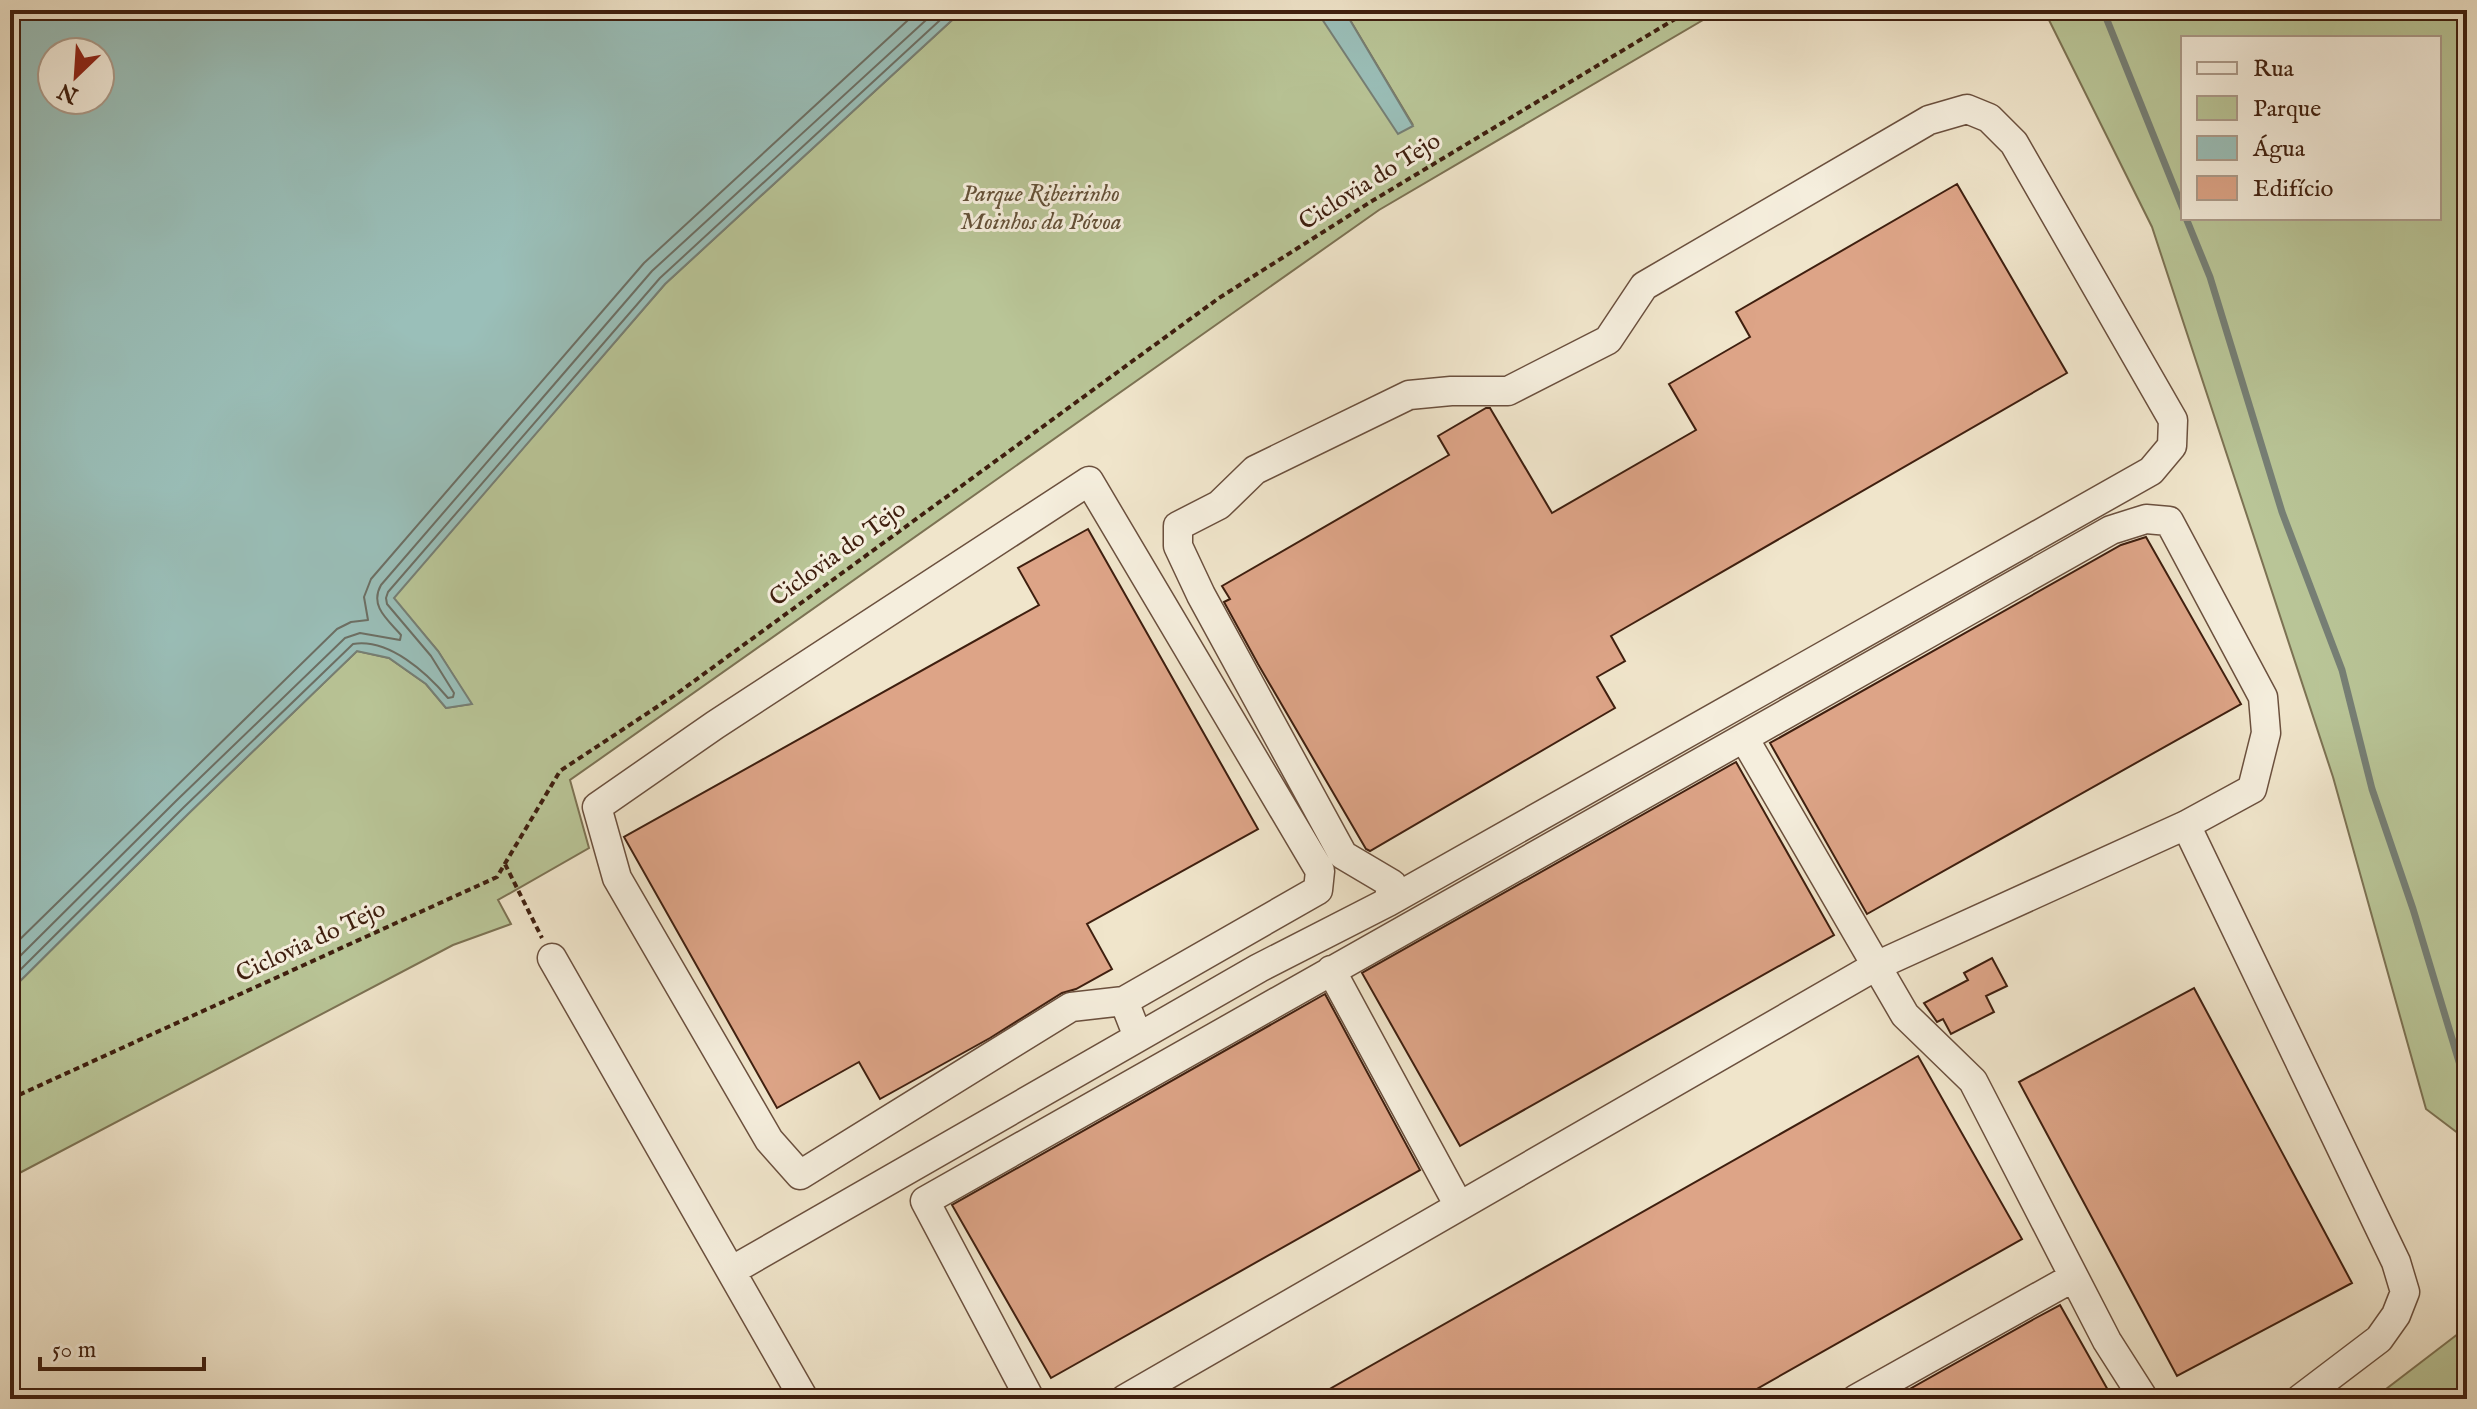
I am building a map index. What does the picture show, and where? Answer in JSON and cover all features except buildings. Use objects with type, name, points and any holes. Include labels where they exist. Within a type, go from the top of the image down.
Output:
[{"type":"street","points":[[731,1271],[1259,968],[1388,902],[2151,471],[2172,446],[2173,420],[2014,143],[1989,118],[1967,109],[1929,120],[1644,286],[1608,340],[1508,391],[1409,395],[1255,470],[1219,505],[1178,526],[1178,546],[1201,595],[1343,855],[1392,884],[1388,902]]},
{"type":"street","points":[[1089,481],[1320,871],[1318,890],[1124,1001],[1071,1007],[800,1175],[769,1140],[617,878],[597,807],[715,725],[1089,481]]},
{"type":"street","points":[[1030,1399],[925,1201],[2111,530],[2146,519],[2169,521],[2263,697],[2266,733],[2252,789],[2186,825],[1876,966],[1125,1399]]},
{"type":"street","points":[[1744,738],[1905,1015],[1973,1081],[2107,1341],[2144,1399]]},
{"type":"street","points":[[2186,825],[2396,1262],[2405,1292],[2396,1315],[2379,1339],[2300,1399]]},
{"type":"street","points":[[552,958],[804,1399]]},
{"type":"street","points":[[1331,970],[1459,1206]]},
{"type":"street","points":[[1124,1001],[1138,1037]]},
{"type":"street","points":[[1856,1399],[2074,1277]]},
{"type":"path","name":"Ciclovia do Tejo","points":[[10,1099],[497,877],[560,771],[675,695],[1219,298],[1372,201],[1690,10]]},
{"type":"path","points":[[505,864],[552,958]]},
{"type":"green space","name":"Parque Ribeirinho Moinhos da Póvoa","points":[[963,10],[1316,10],[1413,125],[1344,10],[1720,10],[1379,210],[570,780],[589,848],[498,900],[511,924],[453,945],[10,1178],[10,991],[357,651],[389,658],[426,684],[446,708],[471,704],[438,651],[393,598],[665,284]]},
{"type":"green space","points":[[2044,10],[2467,10],[2467,1140],[2426,1109],[2333,777],[2152,227]]},
{"type":"green space","points":[[2467,1327],[2466,1399],[2373,1399]]},
{"type":"water","points":[[10,10],[963,10],[665,284],[394,598],[438,651],[472,704],[446,708],[426,684],[389,658],[357,651],[10,991]]},
{"type":"water","points":[[1316,10],[1344,10],[1413,126],[1398,134]]},
{"type":"waterway","points":[[2103,10],[2181,204]]},
{"type":"waterway","points":[[2187,220],[2210,277],[2282,512],[2342,670],[2372,789],[2413,909],[2460,1065],[2467,1071]]}]
